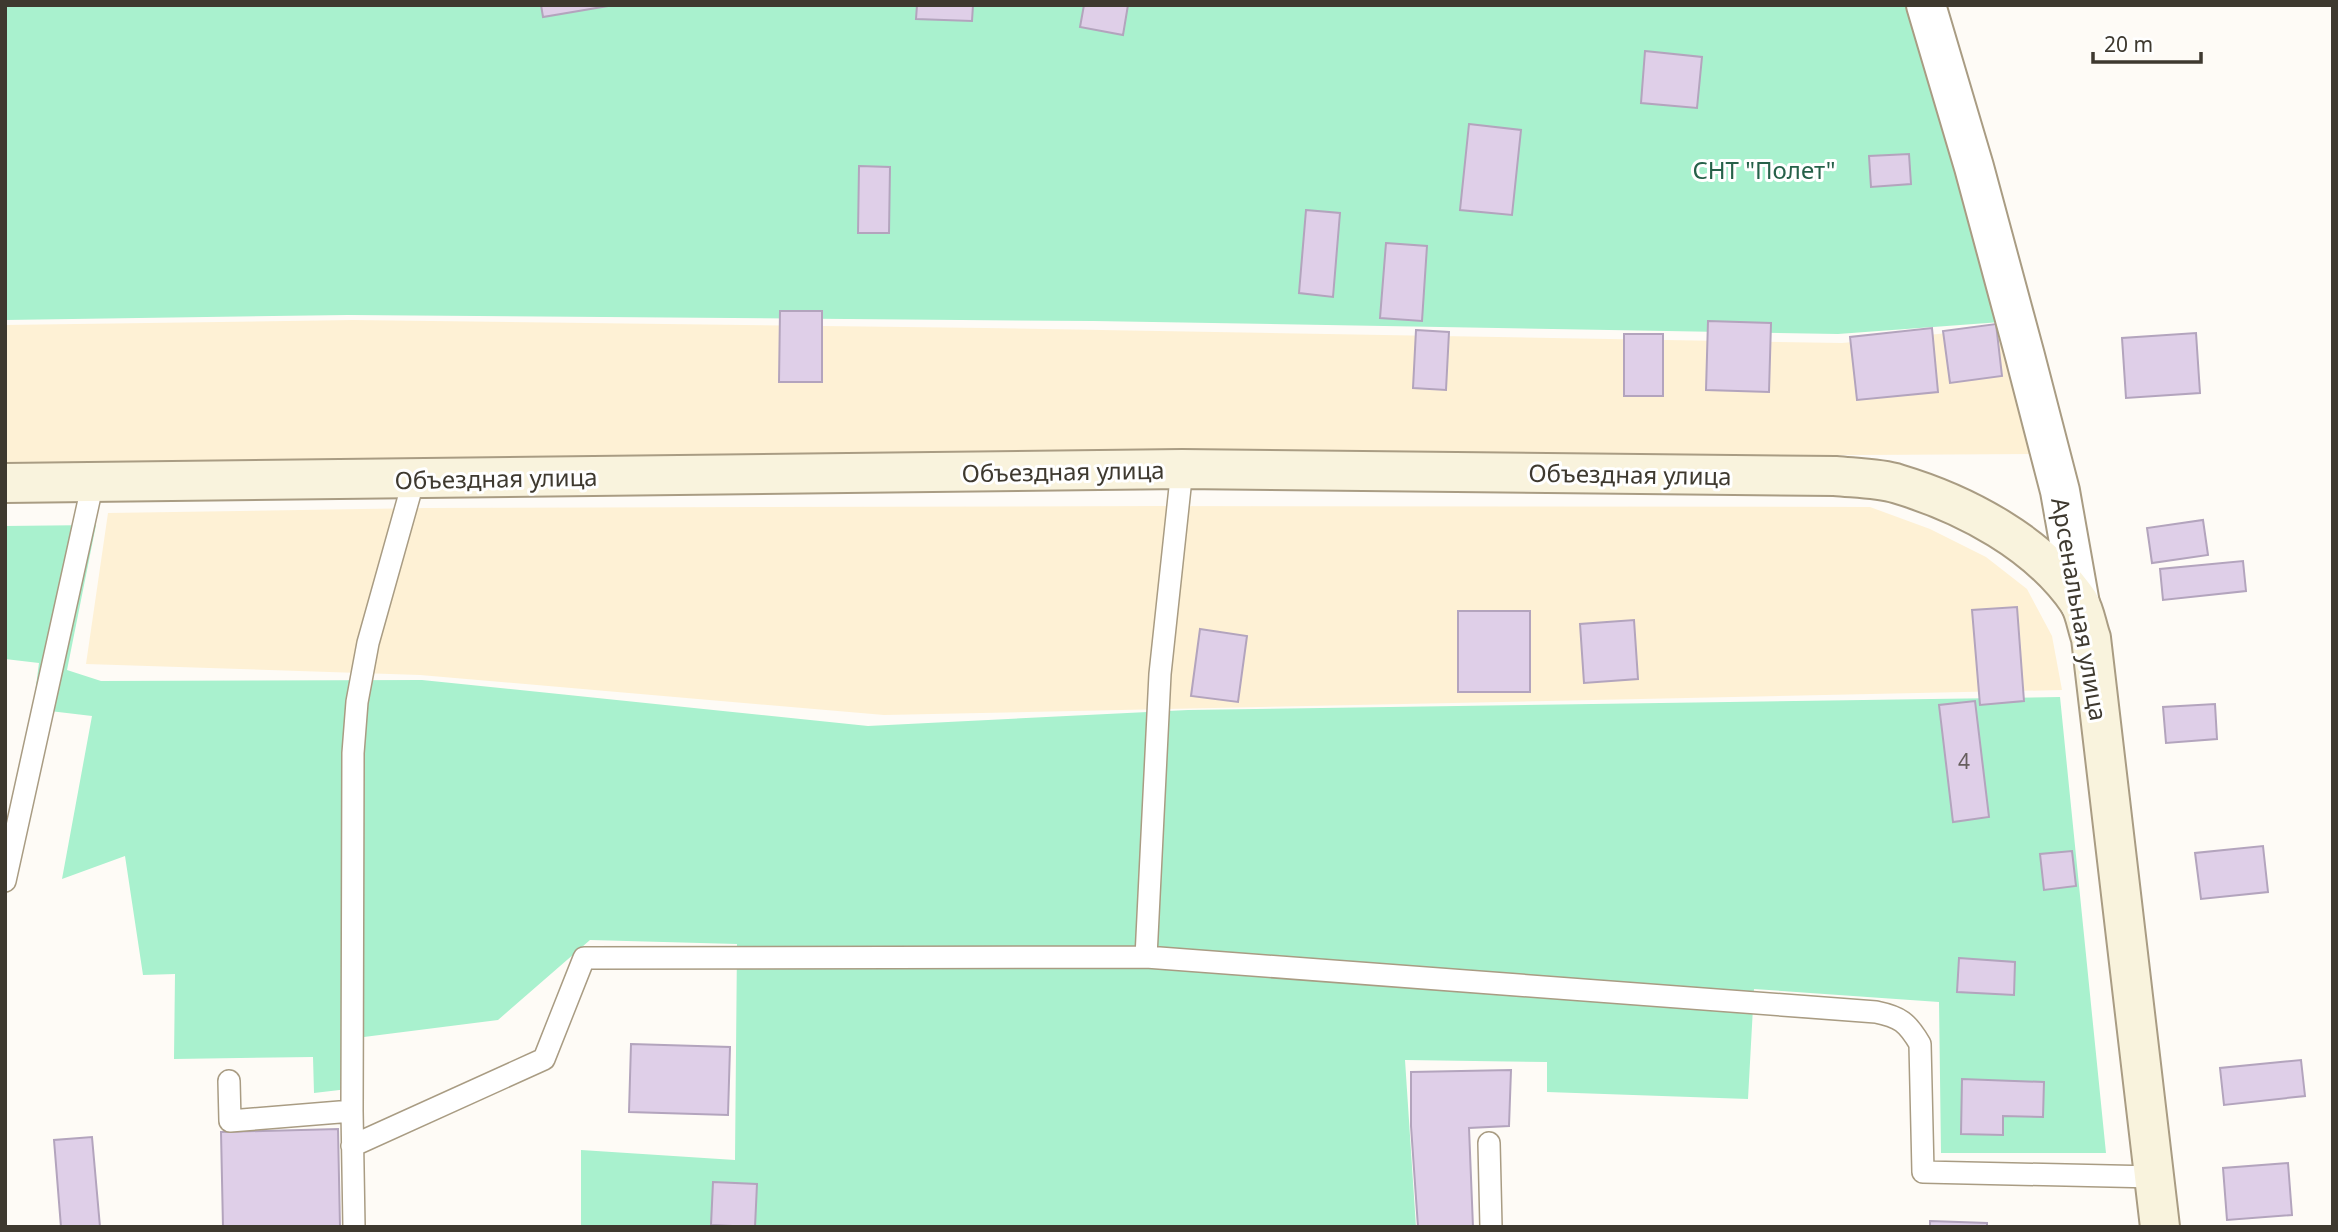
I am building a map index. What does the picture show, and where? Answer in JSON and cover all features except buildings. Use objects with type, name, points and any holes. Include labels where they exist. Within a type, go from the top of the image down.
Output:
[{"type":"main road","name":"Объездная улица","points":[[5,483],[1182,469],[1835,476],[1896,484],[1950,503],[2008,533],[2046,565],[2080,604]]},
{"type":"main road","name":"Арсенальная улица","points":[[2080,604],[2091,638],[2160,1227]]},
{"type":"street","name":"Арсенальная улица","points":[[1926,5],[1974,167],[2060,491],[2080,604]]},
{"type":"lane","points":[[1146,957],[1160,674],[1182,469]]},
{"type":"lane","points":[[354,1227],[353,753],[368,643],[414,479]]},
{"type":"lane","points":[[5,881],[93,482]]},
{"type":"lane","points":[[352,1146],[544,1059],[584,958],[1146,957],[1876,1012],[1894,1016],[1910,1026],[1920,1044],[1923,1172],[2155,1177]]},
{"type":"lane","points":[[229,1081],[230,1121],[352,1111]]},
{"type":"lane","points":[[1489,1143],[1492,1227]]},
{"type":"shaded area","points":[[353,320],[1842,343],[2002,328],[2035,454],[988,460],[5,471],[5,325]]},
{"type":"shaded area","points":[[1870,507],[1930,529],[1986,557],[2027,589],[2052,636],[2062,690],[884,715],[420,675],[86,664],[108,513],[425,508]]},
{"type":"green space","name":"СНТ \"Полет\"","points":[[5,5],[1913,5],[2001,322],[1838,334],[1093,321],[348,315],[5,320]]},
{"type":"green space","points":[[96,525],[67,670],[101,681],[422,680],[868,726],[1188,710],[2060,697],[2106,1153],[1941,1153],[1939,1002],[1754,989],[1748,1099],[1547,1092],[1547,1062],[1405,1060],[1416,1227],[581,1227],[581,1150],[735,1160],[737,944],[590,940],[498,1020],[348,1039],[348,1089],[314,1093],[313,1057],[174,1059],[175,974],[143,975],[125,856],[62,879],[92,716],[33,709],[39,663],[5,659],[5,526]]}]
